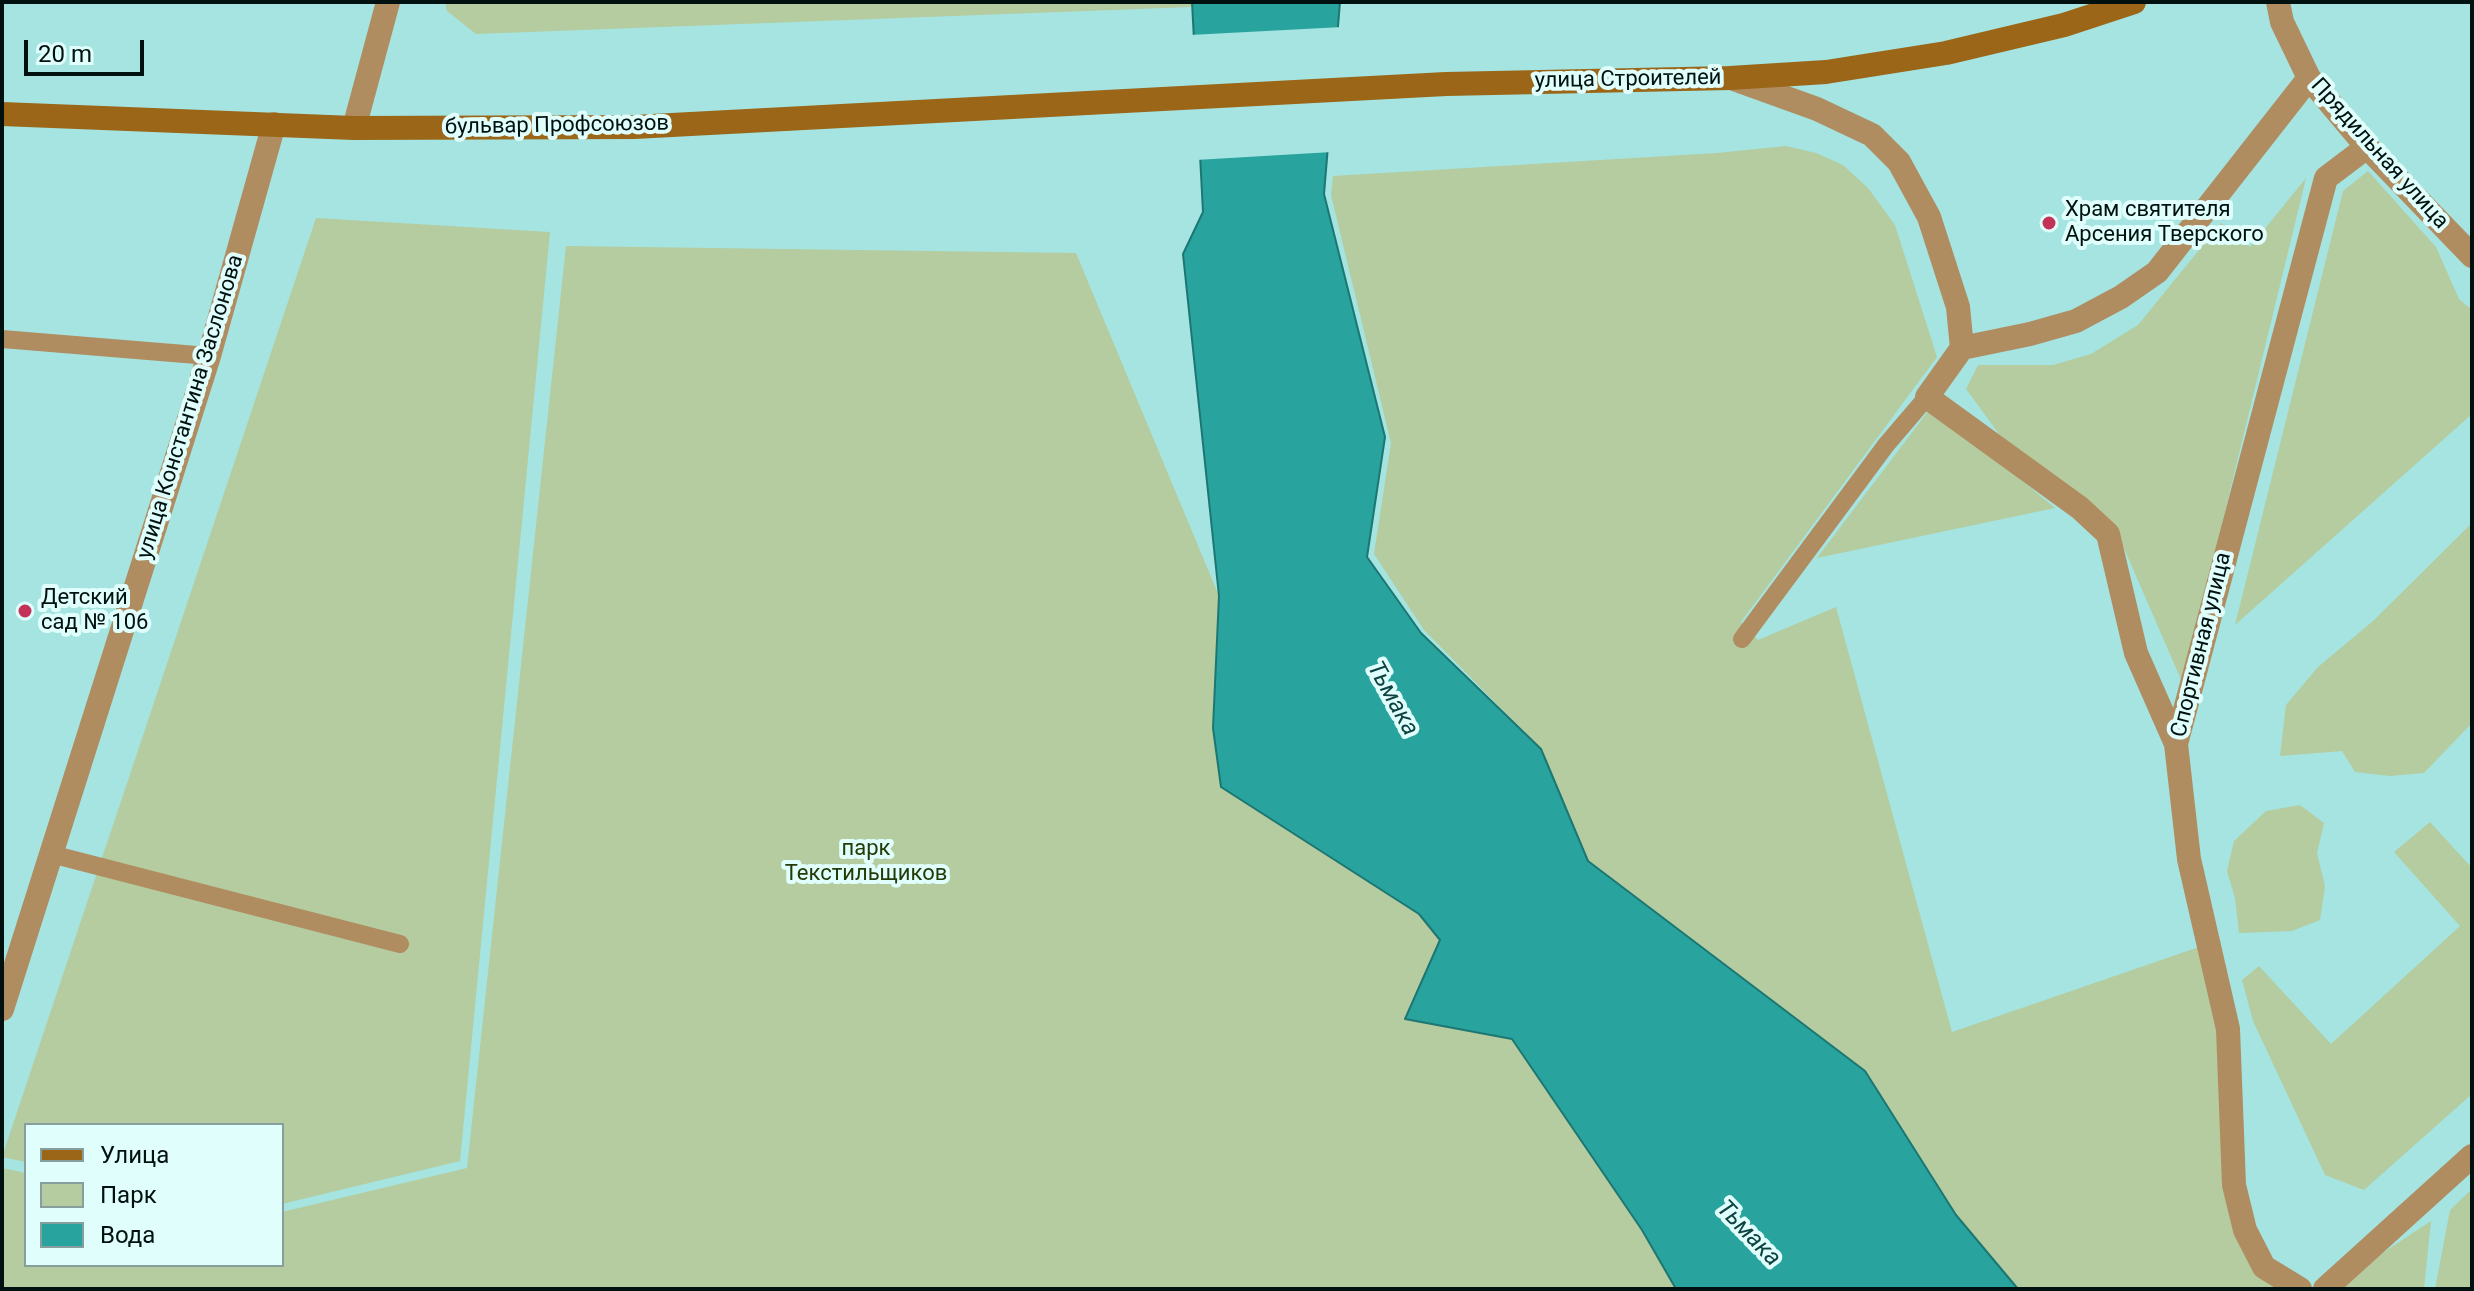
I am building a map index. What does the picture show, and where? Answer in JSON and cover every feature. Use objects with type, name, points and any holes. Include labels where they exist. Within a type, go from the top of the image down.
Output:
[{"type":"main road","name":"улица Строителей","points":[[1112,100],[1446,84],[1730,78],[1826,72],[1946,53],[2064,25],[2134,2]]},
{"type":"main road","name":"бульвар Профсоюзов","points":[[2,114],[354,128],[634,127],[1112,100]]},
{"type":"street","points":[[354,128],[388,2]]},
{"type":"street","name":"Прядильная улица","points":[[2278,2],[2282,22],[2309,78],[2367,147],[2472,256]]},
{"type":"street","points":[[1730,78],[1817,109],[1872,135],[1899,162],[1929,217],[1958,307],[1962,348],[1927,397],[2080,508],[2108,534],[2136,653],[2176,744]]},
{"type":"street","points":[[1962,348],[2076,321],[2121,297],[2157,272],[2309,78]]},
{"type":"street","name":"улица Константина Заслонова","points":[[2,1009],[209,356],[274,124]]},
{"type":"street","name":"Спортивная улица","points":[[2300,1289],[2264,1267],[2245,1230],[2234,1185],[2228,1029],[2189,859],[2176,744],[2326,178],[2367,147]]},
{"type":"street","points":[[2325,1289],[2472,1156]]},
{"type":"lane","points":[[2,339],[209,356]]},
{"type":"lane","points":[[1742,639],[1886,445],[1927,397]]},
{"type":"lane","points":[[51,854],[400,944]]},
{"type":"green space","points":[[445,2],[1192,2],[1192,7],[476,34],[447,11]]},
{"type":"green space","points":[[1786,146],[1816,153],[1843,165],[1868,188],[1895,225],[1937,357],[1741,622],[1758,640],[1836,607],[1952,1032],[2202,946],[2228,1029],[2245,1230],[2300,1289],[2018,1289],[1956,1215],[1865,1071],[1588,861],[1541,749],[1424,630],[1374,554],[1391,443],[1331,195],[1333,176],[1717,153]]},
{"type":"green space","points":[[2368,171],[2436,247],[2459,299],[2472,310],[2472,414],[2235,625],[2343,191]]},
{"type":"green space","points":[[2306,178],[2183,684],[2113,523],[2002,438],[1966,389],[1978,365],[2053,365],[2091,354],[2138,325],[2221,223],[2250,247]]},
{"type":"green space","points":[[316,218],[550,232],[460,1161],[284,1204],[284,1123],[24,1123],[24,1162],[2,1157]]},
{"type":"green space","name":"парк Текстильщиков","points":[[566,246],[1076,253],[1219,596],[1213,728],[1221,787],[1419,914],[1441,941],[1406,1019],[1512,1039],[1642,1230],[1676,1289],[2,1289],[2,1168],[24,1173],[24,1267],[284,1267],[284,1212],[467,1168]]},
{"type":"green space","points":[[1932,406],[2055,508],[1817,558]]},
{"type":"green space","points":[[2472,523],[2472,723],[2424,773],[2390,776],[2355,772],[2342,751],[2280,756],[2286,705],[2318,667],[2373,621]]},
{"type":"green space","points":[[2300,805],[2324,823],[2317,853],[2325,886],[2320,920],[2292,931],[2239,933],[2235,898],[2227,871],[2234,841],[2266,811]]},
{"type":"green space","points":[[2430,822],[2472,868],[2472,1094],[2364,1190],[2325,1175],[2253,1021],[2242,980],[2259,966],[2331,1044],[2460,926],[2394,852]]},
{"type":"green space","points":[[2472,1189],[2472,1289],[2435,1289],[2450,1210]]},
{"type":"green space","points":[[2431,1221],[2424,1289],[2328,1289]]},
{"type":"water","name":"Тьмака","points":[[1192,2],[1340,2],[1324,194],[1385,437],[1367,557],[1421,633],[1541,749],[1588,861],[1865,1071],[1956,1215],[2018,1289],[1676,1289],[1642,1230],[1512,1039],[1405,1019],[1440,940],[1419,914],[1221,787],[1213,728],[1219,596],[1183,254],[1203,212]]},
{"type":"pier","points":[[1342,27],[1332,152],[1196,160],[1190,35]]},
{"type":"place","name":"Храм святителя Арсения Тверского","points":[[2049,223]]},
{"type":"place","name":"Детский сад № 106","points":[[25,611]]}]
